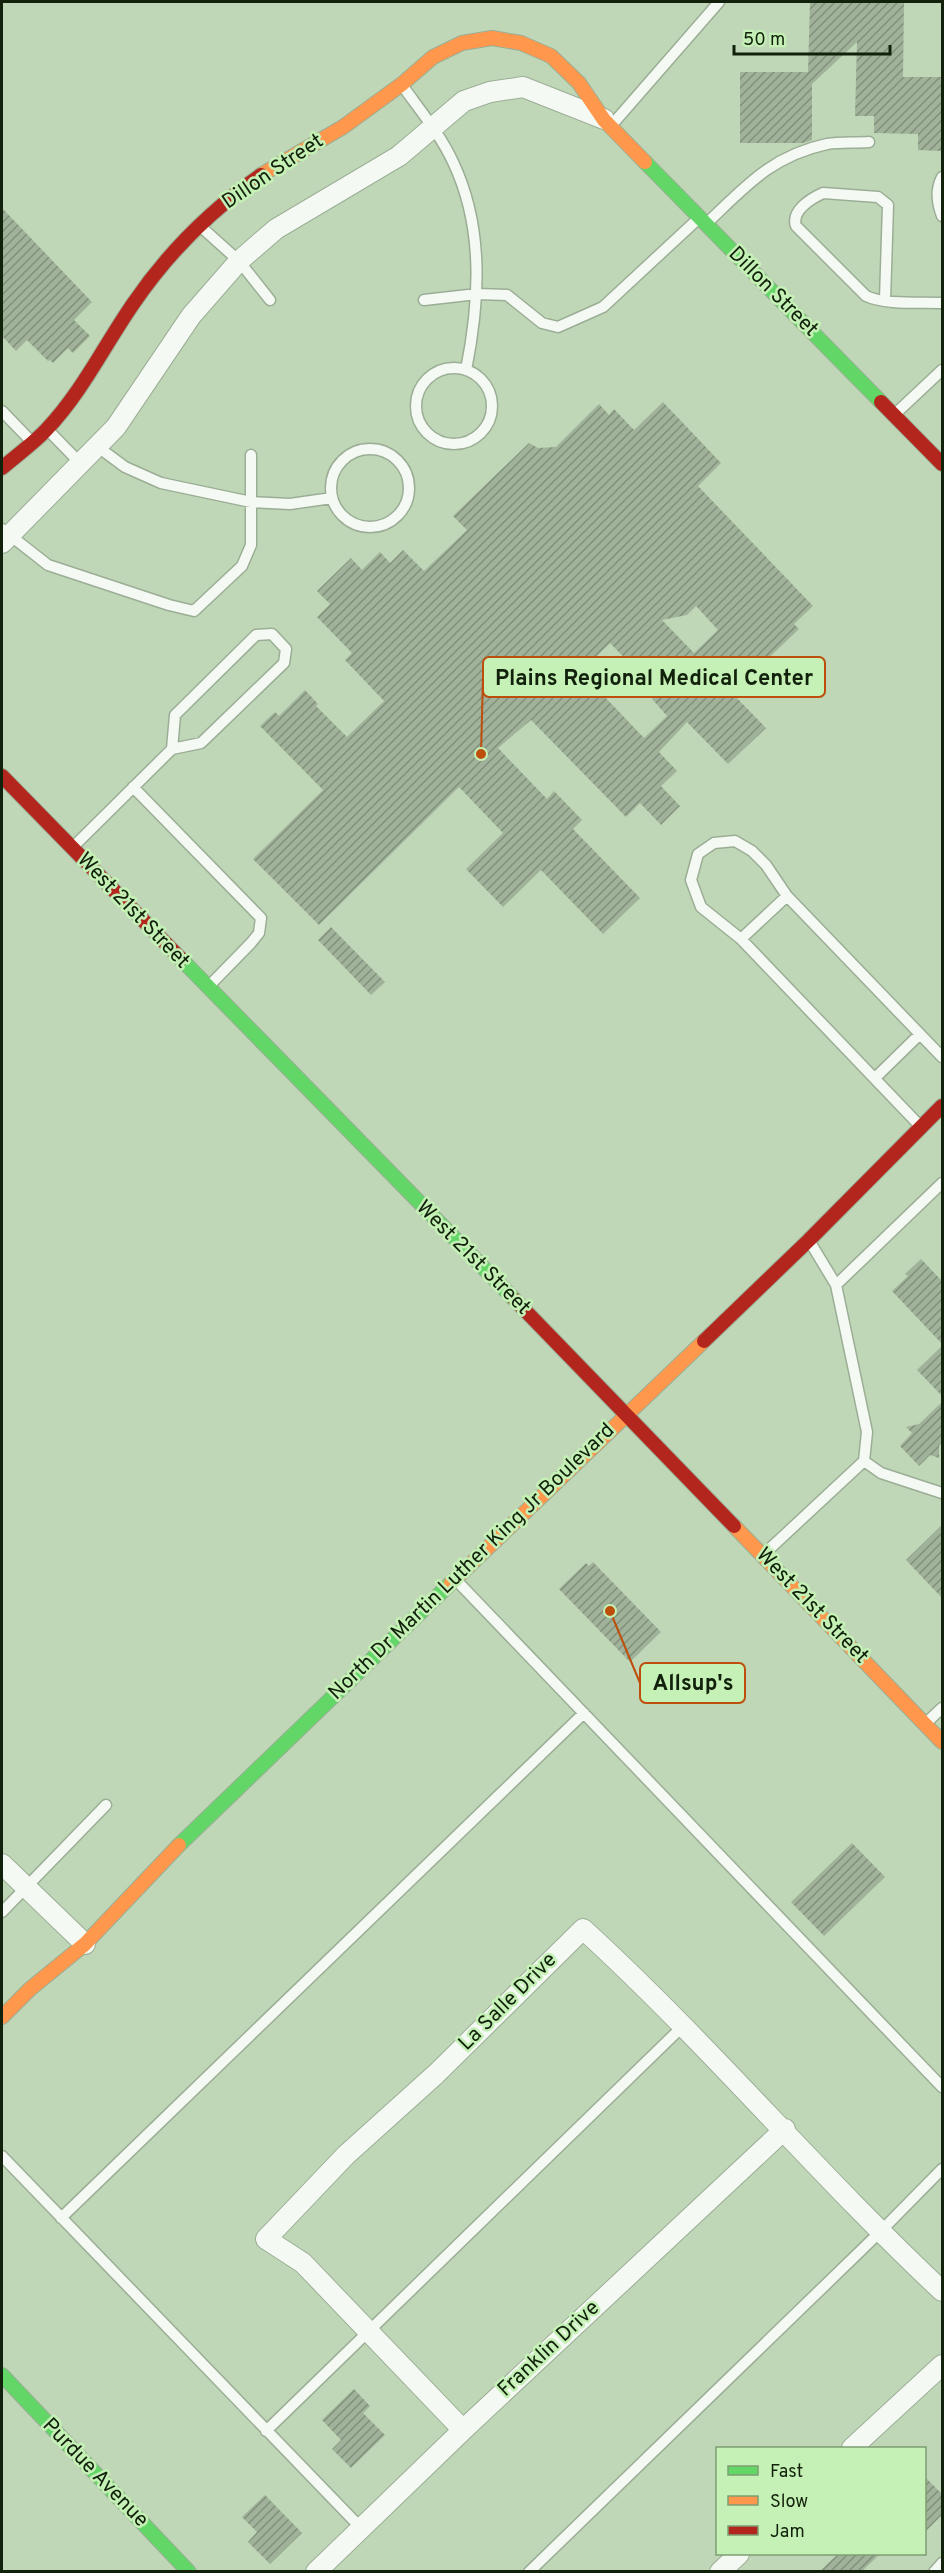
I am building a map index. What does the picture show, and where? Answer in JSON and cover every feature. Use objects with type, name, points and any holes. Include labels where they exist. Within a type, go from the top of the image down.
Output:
[{"type":"street","name":"Dillon Street","points":[[2,468],[47,429],[92,372],[132,305],[165,261],[235,193],[280,162],[343,127],[402,84],[433,57],[462,44],[492,38],[521,43],[550,56],[579,83],[607,123],[942,464]]},
{"type":"street","name":"Dillon Street","points":[[4,536],[81,464],[116,427],[191,316],[239,261],[276,230],[399,156],[464,101],[490,92],[523,87],[607,123]]},
{"type":"street","name":"West 21st Street","points":[[2,776],[627,1414],[942,1742]]},
{"type":"street","name":"North Dr Martin Luther King Jr Boulevard","points":[[2,2017],[30,1989],[85,1944],[193,1831],[808,1240],[942,1106]]},
{"type":"street","points":[[2,1864],[85,1944]]},
{"type":"street","name":"La Salle Drive","points":[[463,2430],[303,2263],[266,2239],[346,2156],[436,2074],[583,1929],[683,2026],[784,2129],[880,2232],[942,2291]]},
{"type":"street","name":"Franklin Drive","points":[[316,2571],[784,2129]]},
{"type":"street","points":[[853,2447],[942,2365]]},
{"type":"street","name":"Purdue Avenue","points":[[2,2375],[189,2571]]},
{"type":"street","points":[[720,2571],[737,2555]]},
{"type":"lane","points":[[607,123],[719,2]]},
{"type":"lane","points":[[402,84],[453,161],[475,234],[477,294],[465,370]]},
{"type":"lane","points":[[424,300],[477,294],[507,295],[542,323],[558,327],[603,307],[703,221],[781,159],[828,144],[868,142]]},
{"type":"lane","points":[[942,177],[937,203],[942,216]]},
{"type":"lane","points":[[885,300],[888,205],[885,200],[878,197],[823,193],[816,196],[796,213],[794,220],[796,226],[866,296],[885,300],[942,303]]},
{"type":"lane","points":[[200,225],[239,261],[270,300]]},
{"type":"lane","points":[[451,368],[465,370],[479,377],[488,389],[492,403],[490,418],[482,431],[471,440],[456,444],[442,442],[429,434],[420,423],[416,408],[418,394],[425,381],[436,372],[451,368]]},
{"type":"lane","points":[[894,415],[942,370]]},
{"type":"lane","points":[[2,411],[31,441]]},
{"type":"lane","points":[[47,429],[81,464]]},
{"type":"lane","points":[[98,447],[125,467],[161,483],[252,502],[290,504],[332,498]]},
{"type":"lane","points":[[364,449],[390,454],[407,474],[410,488],[408,500],[402,512],[393,521],[382,526],[369,528],[351,523],[337,510],[332,498],[331,485],[334,472],[341,461],[352,453],[364,449]]},
{"type":"lane","points":[[4,536],[48,565],[194,611],[242,566],[251,545],[251,455]]},
{"type":"lane","points":[[72,848],[172,749],[201,744],[284,663],[286,650],[272,634],[256,635],[175,715],[172,749]]},
{"type":"lane","points":[[133,787],[261,918],[260,933],[208,987]]},
{"type":"lane","points":[[921,1127],[741,939],[701,907],[691,880],[698,854],[714,843],[735,841],[752,851],[766,865],[787,896],[942,1056]]},
{"type":"lane","points":[[741,939],[787,896]]},
{"type":"lane","points":[[875,1078],[920,1034]]},
{"type":"lane","points":[[836,1285],[942,1183]]},
{"type":"lane","points":[[763,1556],[864,1461],[867,1432],[836,1285],[808,1240]]},
{"type":"lane","points":[[864,1461],[881,1473],[942,1493]]},
{"type":"lane","points":[[455,1578],[942,2087]]},
{"type":"lane","points":[[925,1724],[942,1708]]},
{"type":"lane","points":[[61,2218],[584,1713]]},
{"type":"lane","points":[[2,1912],[106,1805]]},
{"type":"lane","points":[[266,2431],[683,2026]]},
{"type":"lane","points":[[2,2156],[361,2528]]},
{"type":"lane","points":[[529,2571],[880,2232],[942,2169]]},
{"type":"lane","points":[[934,2571],[942,2563]]},
{"type":"building","points":[[810,2],[904,2],[903,77],[942,77],[942,151],[918,150],[918,134],[874,133],[874,116],[855,116],[857,42],[812,84],[812,140],[803,143],[740,143],[740,72],[808,72]]},
{"type":"building","points":[[2,208],[92,302],[74,320],[90,336],[73,353],[68,348],[53,363],[48,361],[27,340],[16,351],[2,336]]},
{"type":"building","points":[[663,402],[721,463],[698,486],[813,606],[794,624],[799,629],[732,693],[766,728],[728,764],[687,722],[659,752],[677,771],[661,786],[680,806],[661,825],[640,803],[626,817],[531,720],[498,748],[547,799],[554,791],[582,820],[573,829],[640,898],[603,934],[541,870],[503,907],[466,869],[503,833],[459,787],[319,925],[253,859],[323,790],[260,726],[275,712],[279,716],[305,690],[318,704],[316,706],[347,737],[384,701],[345,660],[352,653],[317,617],[330,604],[317,591],[351,558],[362,570],[380,552],[390,563],[403,550],[424,571],[467,530],[453,516],[529,443],[538,448],[556,447],[599,404],[609,415],[614,409],[634,430]],"holes":[[[696,606],[718,630],[694,653],[662,620],[687,615]],[[610,643],[659,693],[652,699],[667,716],[644,738],[581,672]]]},
{"type":"building","points":[[331,927],[385,982],[371,995],[318,940]]},
{"type":"building","points":[[921,1259],[942,1281],[942,1344],[892,1291]]},
{"type":"building","points":[[942,1346],[942,1396],[917,1370]]},
{"type":"building","points":[[942,1402],[942,1442],[939,1446],[939,1458],[930,1455],[919,1466],[900,1446],[912,1433],[906,1427],[919,1424]]},
{"type":"building","points":[[942,1525],[942,1598],[906,1560]]},
{"type":"building","points":[[593,1562],[661,1632],[630,1662],[559,1589],[586,1563],[589,1566]]},
{"type":"building","points":[[852,1843],[885,1877],[824,1936],[791,1902]]},
{"type":"building","points":[[354,2389],[370,2406],[363,2413],[385,2435],[351,2468],[332,2449],[341,2440],[322,2420]]},
{"type":"building","points":[[926,2478],[942,2494],[942,2515],[926,2531]]},
{"type":"building","points":[[265,2495],[302,2533],[270,2564],[248,2542],[257,2532],[242,2517]]},
{"type":"building","points":[[837,2555],[879,2555],[862,2571],[820,2571]]},
{"type":"traffic: fast","points":[[645,162],[881,402]]},
{"type":"traffic: fast","points":[[181,959],[515,1300]]},
{"type":"traffic: fast","points":[[179,1845],[451,1583]]},
{"type":"traffic: fast","points":[[2,2375],[189,2572]]},
{"type":"traffic: slow","points":[[261,175],[343,127],[402,84],[433,57],[462,43],[492,38],[521,43],[551,56],[579,83],[604,120],[645,162]]},
{"type":"traffic: slow","points":[[451,1583],[704,1341]]},
{"type":"traffic: slow","points":[[734,1526],[942,1742]]},
{"type":"traffic: slow","points":[[2,2017],[30,1989],[85,1944],[179,1845]]},
{"type":"traffic: jam","points":[[2,468],[37,439],[60,415],[133,304],[175,250],[207,218],[261,175]]},
{"type":"traffic: jam","points":[[881,402],[942,464]]},
{"type":"traffic: jam","points":[[2,776],[181,959]]},
{"type":"traffic: jam","points":[[704,1341],[809,1240],[942,1106]]},
{"type":"traffic: jam","points":[[515,1300],[734,1526]]},
{"type":"place","name":"Plains Regional Medical Center","points":[[481,754]]},
{"type":"place","name":"Allsup's","points":[[610,1611]]}]
